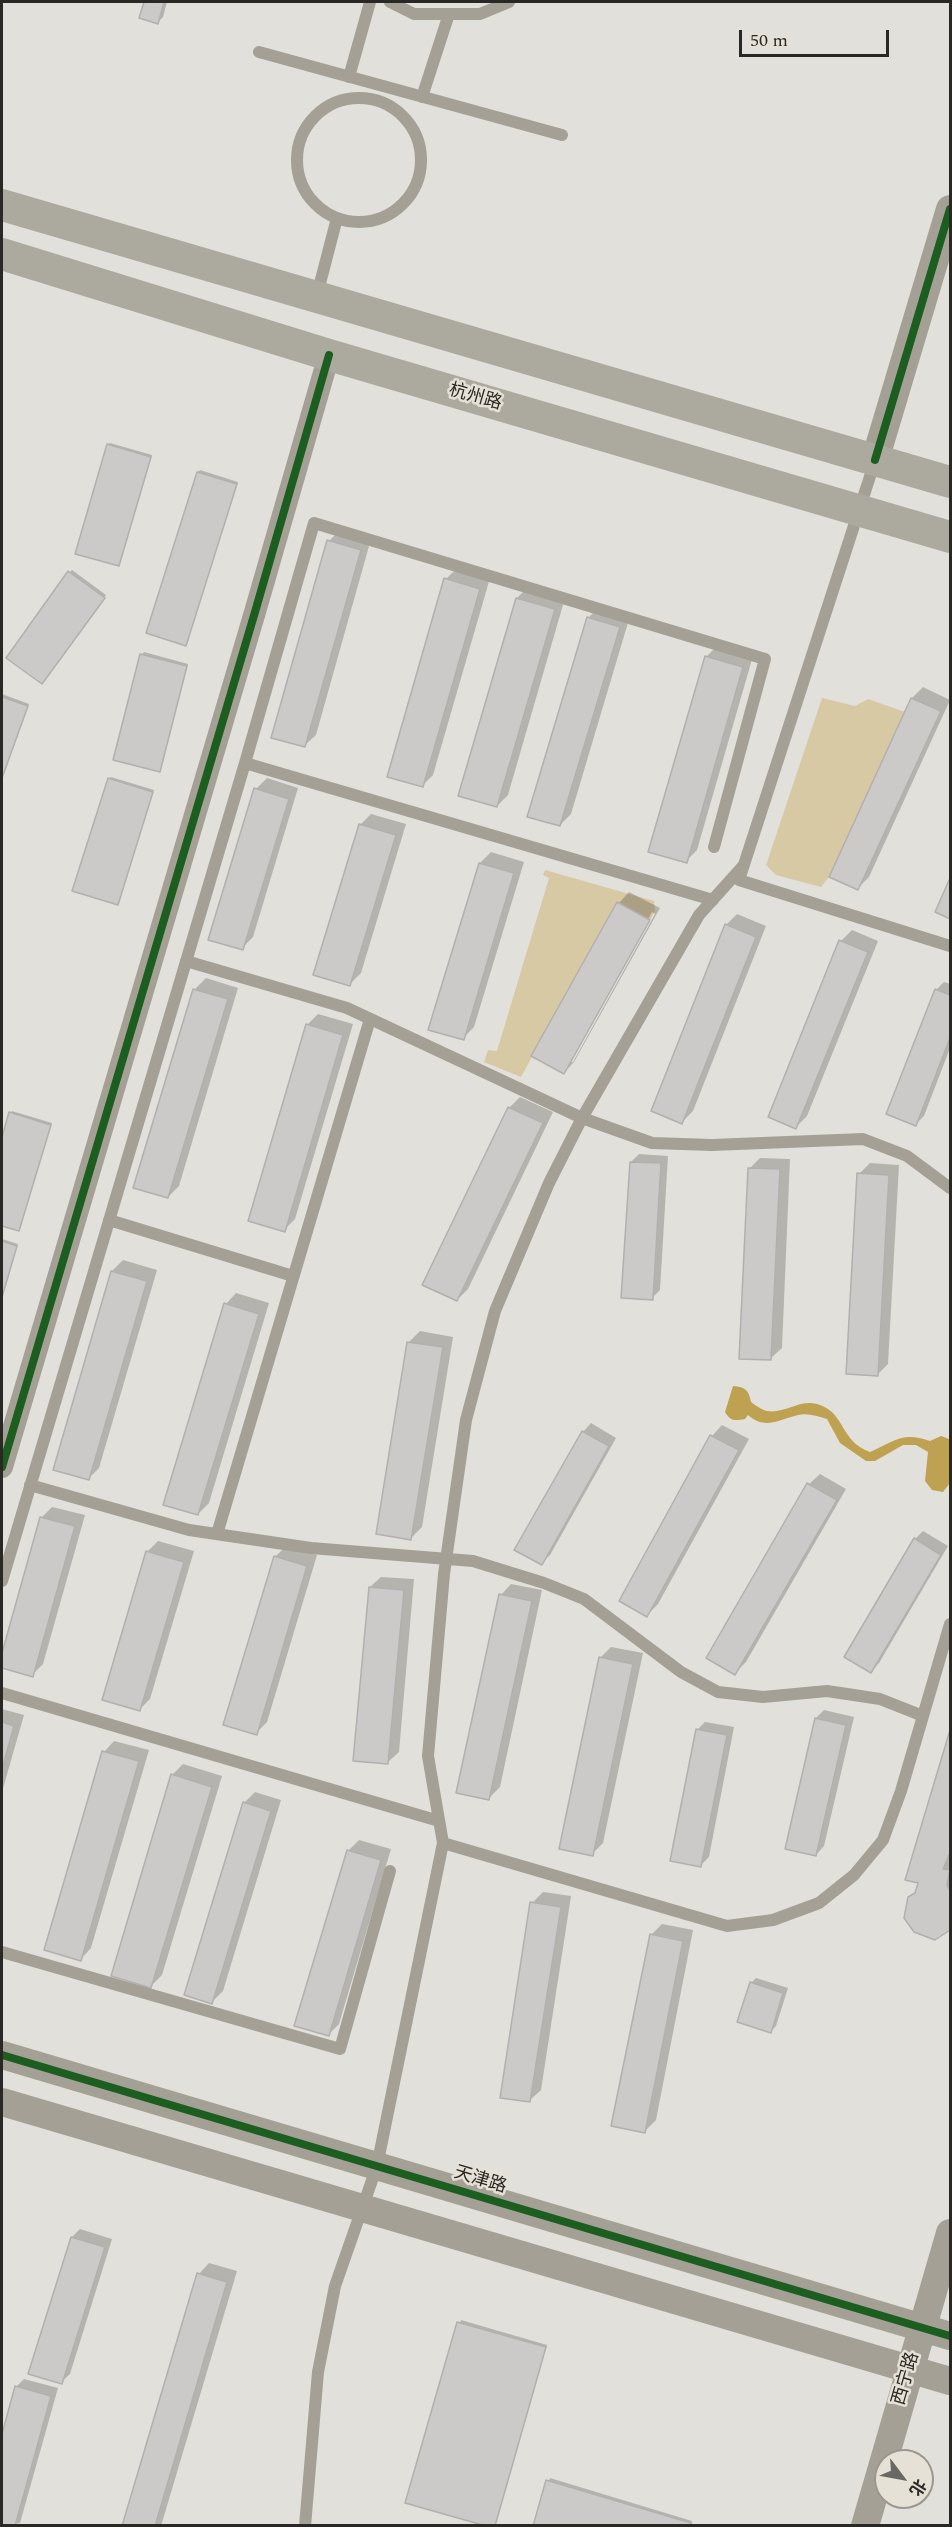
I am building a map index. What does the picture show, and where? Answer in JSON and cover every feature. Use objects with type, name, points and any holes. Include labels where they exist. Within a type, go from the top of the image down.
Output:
[{"type":"main road","points":[[2,205],[317,295],[951,482]]},
{"type":"main road","name":"杭州路","points":[[2,254],[329,354],[951,537]]},
{"type":"street","points":[[875,460],[951,209]]},
{"type":"street","points":[[2,1467],[329,354]]},
{"type":"street","name":"天津路","points":[[2,2055],[951,2336]]},
{"type":"street","points":[[2,2102],[951,2381]]},
{"type":"street","name":"西宁路","points":[[865,2526],[951,2233]]},
{"type":"lane","points":[[349,77],[370,2]]},
{"type":"lane","points":[[390,2],[414,14],[480,14],[510,2]]},
{"type":"lane","points":[[422,97],[449,14]]},
{"type":"lane","points":[[259,52],[562,135]]},
{"type":"lane","points":[[380,102],[382,86]]},
{"type":"lane","points":[[363,97],[395,107],[416,132],[422,164],[412,195],[387,217],[355,224],[338,218],[324,213],[302,188],[296,156],[306,125],[331,103],[363,97]]},
{"type":"lane","points":[[317,295],[338,218]]},
{"type":"lane","points":[[875,460],[740,880],[951,946]]},
{"type":"lane","points":[[2,1581],[245,764],[314,523],[765,659],[714,847]]},
{"type":"lane","points":[[245,764],[713,900]]},
{"type":"lane","points":[[305,2526],[318,2372],[335,2286],[377,2166],[443,1843],[428,1756],[446,1561],[466,1420],[495,1311],[549,1183],[582,1118],[699,915],[744,865]]},
{"type":"lane","points":[[186,961],[347,1008],[582,1118],[652,1143],[712,1145],[863,1139],[907,1156],[951,1188]]},
{"type":"lane","points":[[217,1534],[370,1019]]},
{"type":"lane","points":[[109,1220],[293,1276]]},
{"type":"lane","points":[[30,1485],[189,1530],[311,1548],[446,1561],[473,1561],[544,1583],[584,1599],[681,1672],[718,1692],[763,1697],[827,1691],[880,1700],[923,1716]]},
{"type":"lane","points":[[443,1843],[727,1926],[773,1920],[819,1903],[854,1875],[883,1840],[902,1791],[951,1624]]},
{"type":"lane","points":[[2,1693],[439,1821]]},
{"type":"lane","points":[[2,1952],[340,2049],[390,1871]]},
{"type":"shaded area","points":[[822,698],[855,706],[868,699],[905,712],[829,877],[821,887],[776,875],[766,865]]},
{"type":"shaded area","points":[[545,870],[654,901],[655,911],[650,920],[617,902],[521,1077],[484,1062],[488,1050],[497,1051],[549,878],[543,875]]},
{"type":"shaded area","points":[[733,1386],[746,1390],[751,1402],[767,1411],[804,1403],[817,1404],[826,1408],[833,1413],[853,1441],[870,1452],[905,1437],[930,1441],[941,1436],[949,1439],[950,1483],[943,1492],[932,1490],[925,1481],[928,1452],[916,1445],[903,1445],[875,1461],[866,1461],[840,1443],[827,1419],[805,1414],[766,1423],[754,1420],[748,1415],[745,1419],[731,1419],[725,1412]]},
{"type":"building","points":[[144,2],[164,2],[158,24],[139,18]]},
{"type":"building","points":[[107,444],[151,457],[119,566],[75,554]]},
{"type":"building","points":[[197,472],[237,484],[186,646],[146,633]]},
{"type":"building","points":[[327,540],[361,550],[305,747],[271,738]]},
{"type":"building","points":[[68,571],[105,598],[42,684],[6,658]]},
{"type":"building","points":[[444,578],[480,589],[423,787],[387,777]]},
{"type":"building","points":[[516,598],[555,609],[497,807],[458,796]]},
{"type":"building","points":[[587,617],[620,627],[560,826],[527,817]]},
{"type":"building","points":[[140,654],[187,666],[160,772],[113,760]]},
{"type":"building","points":[[705,656],[743,667],[687,863],[648,852]]},
{"type":"building","points":[[2,697],[28,706],[2,778]]},
{"type":"building","points":[[911,698],[941,711],[858,890],[829,877]]},
{"type":"building","points":[[108,778],[153,792],[118,905],[72,891]]},
{"type":"building","points":[[254,788],[289,799],[243,950],[208,940]]},
{"type":"building","points":[[359,824],[396,835],[350,986],[313,975]]},
{"type":"building","points":[[479,863],[514,873],[464,1040],[428,1030]]},
{"type":"building","points":[[950,878],[950,919],[935,912]]},
{"type":"building","points":[[617,902],[650,920],[564,1074],[531,1056]]},
{"type":"building","points":[[725,924],[756,937],[682,1124],[651,1111]]},
{"type":"building","points":[[839,940],[868,952],[796,1129],[768,1117]]},
{"type":"building","points":[[193,989],[228,999],[168,1198],[133,1188]]},
{"type":"building","points":[[935,989],[950,995],[950,1038],[916,1126],[886,1114]]},
{"type":"building","points":[[306,1024],[343,1035],[285,1232],[248,1221]]},
{"type":"building","points":[[508,1107],[543,1123],[457,1301],[422,1285]]},
{"type":"building","points":[[9,1112],[51,1125],[19,1231],[2,1226],[2,1137]]},
{"type":"building","points":[[630,1162],[661,1163],[653,1300],[621,1298]]},
{"type":"building","points":[[748,1168],[780,1169],[771,1360],[739,1359]]},
{"type":"building","points":[[857,1173],[889,1175],[878,1376],[846,1374]]},
{"type":"building","points":[[2,1241],[17,1246],[2,1297]]},
{"type":"building","points":[[111,1271],[147,1281],[89,1480],[53,1470]]},
{"type":"building","points":[[224,1303],[259,1314],[198,1515],[163,1505]]},
{"type":"building","points":[[407,1342],[443,1347],[411,1540],[376,1534]]},
{"type":"building","points":[[582,1431],[609,1446],[542,1565],[514,1550]]},
{"type":"building","points":[[710,1435],[739,1450],[647,1617],[619,1601]]},
{"type":"building","points":[[807,1483],[837,1500],[735,1675],[706,1658]]},
{"type":"building","points":[[40,1517],[75,1526],[33,1677],[2,1668],[2,1653]]},
{"type":"building","points":[[914,1538],[941,1555],[871,1673],[844,1657]]},
{"type":"building","points":[[146,1551],[184,1562],[140,1711],[102,1700]]},
{"type":"building","points":[[274,1556],[307,1566],[257,1735],[223,1725]]},
{"type":"building","points":[[369,1587],[404,1590],[388,1764],[353,1761]]},
{"type":"building","points":[[499,1594],[532,1601],[489,1800],[456,1793]]},
{"type":"building","points":[[599,1657],[633,1664],[593,1856],[559,1849]]},
{"type":"building","points":[[815,1718],[846,1725],[816,1856],[785,1849]]},
{"type":"building","points":[[2,1722],[14,1726],[2,1769]]},
{"type":"building","points":[[696,1729],[727,1735],[701,1867],[670,1861]]},
{"type":"building","points":[[950,1730],[950,1853],[943,1869],[950,1870],[947,1885],[950,1890],[950,1930],[935,1940],[914,1932],[904,1918],[908,1897],[915,1893],[918,1883],[905,1880]]},
{"type":"building","points":[[102,1751],[139,1761],[81,1961],[44,1950]]},
{"type":"building","points":[[171,1774],[212,1787],[151,1988],[111,1976]]},
{"type":"building","points":[[243,1802],[271,1811],[212,2004],[184,1995]]},
{"type":"building","points":[[347,1850],[381,1860],[329,2036],[294,2026]]},
{"type":"building","points":[[530,1902],[561,1907],[530,2102],[500,2098]]},
{"type":"building","points":[[650,1934],[683,1941],[645,2133],[611,2126]]},
{"type":"building","points":[[750,1982],[783,1993],[771,2033],[737,2022]]},
{"type":"building","points":[[71,2237],[105,2247],[62,2384],[28,2374]]},
{"type":"building","points":[[197,2273],[227,2282],[155,2526],[122,2526]]},
{"type":"building","points":[[457,2322],[546,2347],[495,2526],[486,2526],[405,2503]]},
{"type":"building","points":[[15,2386],[51,2396],[15,2526],[2,2526],[2,2434]]},
{"type":"building","points":[[546,2480],[691,2523],[690,2526],[533,2526]]},
{"type":"cycle path","points":[[875,460],[950,209]]},
{"type":"cycle path","points":[[2,1467],[329,355]]},
{"type":"cycle path","points":[[2,2055],[950,2336]]}]
